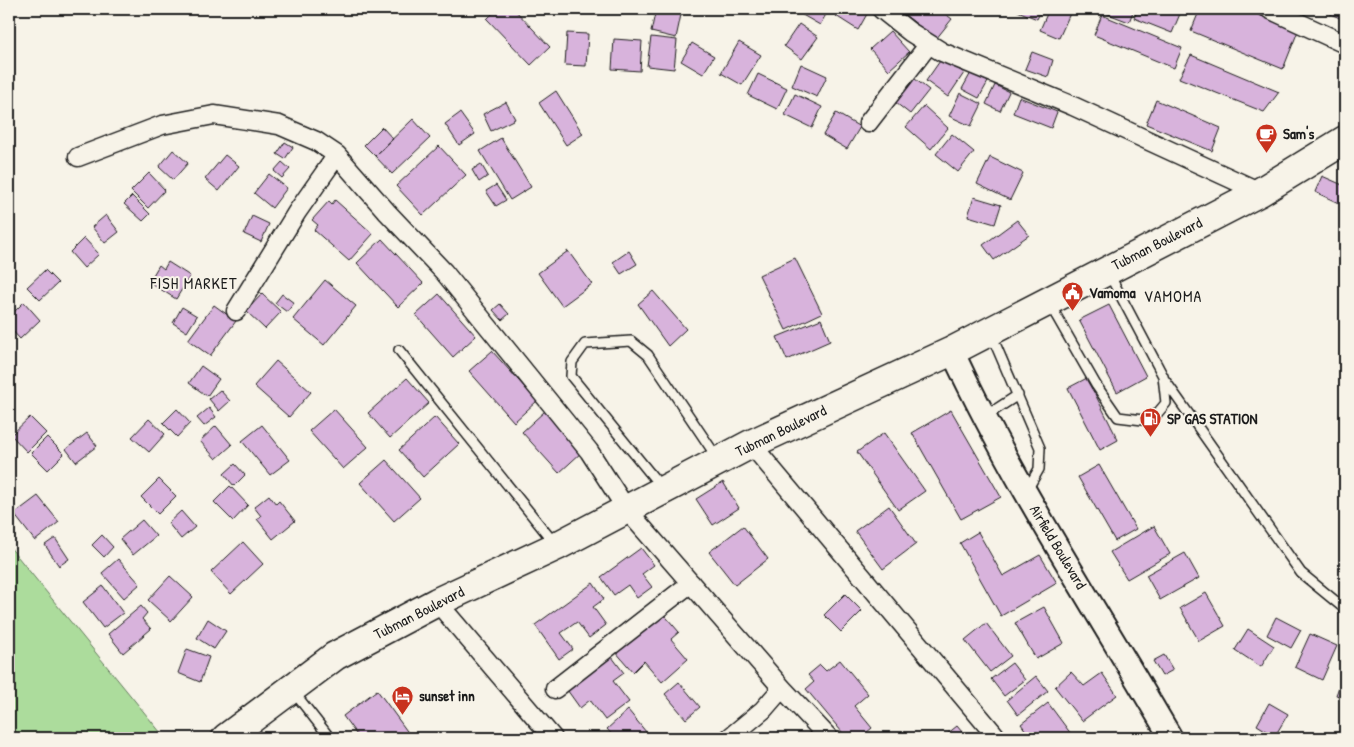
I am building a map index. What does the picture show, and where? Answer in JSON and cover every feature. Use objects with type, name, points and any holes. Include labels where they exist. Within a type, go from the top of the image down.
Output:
[{"type":"highway","name":"Tubman Boulevard","points":[[226,738],[335,656],[437,602],[557,546],[720,462],[751,444],[952,351],[1260,192],[1345,140]]},
{"type":"street","points":[[881,9],[942,52],[1074,106],[1260,192]]},
{"type":"street","points":[[1269,9],[1345,44]]},
{"type":"street","points":[[868,123],[929,44]]},
{"type":"street","points":[[78,157],[162,125],[214,115],[279,125],[316,140],[337,155],[386,212],[450,279],[589,451],[627,510],[828,738]]},
{"type":"street","points":[[236,311],[297,212],[337,155]]},
{"type":"street","name":"Airfield Boulevard","points":[[952,351],[983,418],[1025,493],[1171,738]]},
{"type":"street","points":[[751,444],[995,735]]},
{"type":"street","points":[[555,689],[691,583]]},
{"type":"street","points":[[437,602],[553,738]]},
{"type":"street","points":[[729,738],[764,710],[782,688]]},
{"type":"lane","points":[[1107,270],[1163,376],[1301,573],[1345,609]]},
{"type":"lane","points":[[1048,301],[1096,385],[1118,417],[1151,421],[1166,403],[1163,376]]},
{"type":"lane","points":[[990,331],[1040,448],[1039,469],[1025,493]]},
{"type":"lane","points":[[663,490],[571,376],[572,362],[584,344],[631,340],[648,355],[720,462]]},
{"type":"lane","points":[[399,350],[557,546]]},
{"type":"lane","points":[[983,418],[1018,396]]},
{"type":"lane","points":[[292,688],[330,738]]},
{"type":"green space","points":[[9,546],[165,738],[9,738]]},
{"type":"building","points":[[497,9],[514,9],[550,47],[531,65],[487,19]]},
{"type":"building","points":[[656,9],[682,10],[676,38],[651,32]]},
{"type":"building","points":[[792,9],[829,9],[820,25]]},
{"type":"building","points":[[841,9],[859,9],[867,14],[858,30],[836,16]]},
{"type":"building","points":[[911,9],[939,9],[952,19],[936,39],[905,15]]},
{"type":"building","points":[[1013,9],[1042,9],[1037,19]]},
{"type":"building","points":[[1049,9],[1072,9],[1059,38],[1040,30]]},
{"type":"building","points":[[1095,9],[1134,9],[1129,22]]},
{"type":"building","points":[[1138,9],[1182,9],[1172,33],[1134,18]]},
{"type":"building","points":[[1200,9],[1244,9],[1298,31],[1283,69],[1191,31]]},
{"type":"building","points":[[1318,9],[1344,9],[1340,18]]},
{"type":"building","points":[[1102,15],[1182,48],[1174,68],[1094,35]]},
{"type":"building","points":[[799,24],[818,37],[802,59],[784,46]]},
{"type":"building","points":[[890,31],[909,52],[889,70],[870,49]]},
{"type":"building","points":[[567,33],[588,34],[586,66],[565,65]]},
{"type":"building","points":[[651,37],[677,40],[674,69],[647,66]]},
{"type":"building","points":[[614,39],[642,41],[640,71],[612,69]]},
{"type":"building","points":[[739,42],[761,55],[742,85],[721,73]]},
{"type":"building","points":[[692,43],[714,56],[703,74],[681,61]]},
{"type":"building","points":[[1032,52],[1053,60],[1048,77],[1025,69]]},
{"type":"building","points":[[1191,55],[1279,92],[1264,112],[1179,78]]},
{"type":"building","points":[[942,58],[964,73],[948,97],[926,81]]},
{"type":"building","points":[[801,64],[827,76],[817,97],[792,86]]},
{"type":"building","points":[[972,71],[989,80],[979,98],[962,89]]},
{"type":"building","points":[[758,74],[787,88],[777,109],[748,95]]},
{"type":"building","points":[[910,75],[929,90],[910,114],[891,99]]},
{"type":"building","points":[[995,85],[1009,92],[1000,111],[986,104]]},
{"type":"building","points":[[556,91],[583,134],[566,145],[539,103]]},
{"type":"building","points":[[960,93],[982,104],[971,126],[949,116]]},
{"type":"building","points":[[795,94],[822,107],[812,128],[785,115]]},
{"type":"building","points":[[1019,97],[1057,112],[1051,128],[1013,113]]},
{"type":"building","points":[[1156,100],[1221,128],[1212,151],[1146,124]]},
{"type":"building","points":[[506,102],[515,119],[491,131],[483,114]]},
{"type":"building","points":[[924,106],[948,128],[931,149],[906,127]]},
{"type":"building","points":[[460,113],[475,134],[459,145],[445,124]]},
{"type":"building","points":[[836,113],[860,127],[847,149],[823,135]]},
{"type":"building","points":[[413,119],[430,138],[392,174],[375,156]]},
{"type":"building","points":[[382,127],[393,139],[375,156],[364,145]]},
{"type":"building","points":[[952,134],[974,152],[958,172],[936,154]]},
{"type":"building","points":[[501,138],[531,187],[510,200],[480,151]]},
{"type":"building","points":[[285,142],[293,147],[285,159],[277,154]]},
{"type":"building","points":[[439,146],[466,175],[423,215],[396,186]]},
{"type":"building","points":[[173,150],[188,163],[173,180],[159,167]]},
{"type":"building","points":[[225,155],[239,166],[219,191],[205,179]]},
{"type":"building","points":[[990,157],[1023,173],[1010,200],[977,184]]},
{"type":"building","points":[[282,162],[290,169],[282,178],[274,171]]},
{"type":"building","points":[[481,164],[488,176],[479,182],[472,170]]},
{"type":"building","points":[[149,173],[165,190],[148,208],[131,191]]},
{"type":"building","points":[[269,174],[287,188],[272,208],[254,193]]},
{"type":"building","points":[[1322,176],[1345,186],[1345,206],[1315,192]]},
{"type":"building","points":[[496,185],[506,200],[496,206],[486,191]]},
{"type":"building","points":[[132,196],[150,214],[143,221],[124,204]]},
{"type":"building","points":[[974,197],[1001,205],[995,224],[968,216]]},
{"type":"building","points":[[335,200],[373,234],[349,261],[314,230],[318,225],[312,220],[329,201],[332,204]]},
{"type":"building","points":[[106,215],[119,232],[105,243],[92,227]]},
{"type":"building","points":[[252,216],[269,224],[261,242],[244,234]]},
{"type":"building","points":[[1017,220],[1029,235],[994,260],[983,245]]},
{"type":"building","points":[[84,238],[99,254],[84,268],[70,252]]},
{"type":"building","points":[[382,239],[423,283],[398,307],[357,263]]},
{"type":"building","points":[[568,251],[592,284],[562,306],[538,273]]},
{"type":"building","points":[[629,251],[637,264],[621,274],[613,262]]},
{"type":"building","points":[[795,258],[822,313],[786,330],[759,275]]},
{"type":"building","points":[[168,262],[190,276],[176,299],[149,282],[159,265],[164,269]]},
{"type":"building","points":[[45,270],[58,283],[40,300],[27,287]]},
{"type":"building","points":[[325,280],[356,306],[324,345],[293,319]]},
{"type":"building","points":[[653,291],[686,329],[668,346],[638,304]]},
{"type":"building","points":[[262,294],[281,312],[265,329],[246,311]]},
{"type":"building","points":[[282,294],[294,303],[287,312],[275,303]]},
{"type":"building","points":[[439,294],[476,336],[453,357],[416,315]]},
{"type":"building","points":[[24,302],[40,320],[20,339],[9,327],[9,317]]},
{"type":"building","points":[[500,304],[509,314],[502,320],[493,310]]},
{"type":"building","points":[[214,305],[236,321],[210,356],[188,340]]},
{"type":"building","points":[[1109,305],[1146,376],[1117,392],[1079,320]]},
{"type":"building","points":[[182,307],[197,316],[187,332],[173,323]]},
{"type":"building","points":[[821,319],[830,341],[787,360],[777,337]]},
{"type":"building","points":[[492,351],[537,401],[514,422],[469,371]]},
{"type":"building","points":[[276,361],[311,392],[289,417],[254,386]]},
{"type":"building","points":[[201,366],[219,379],[207,396],[189,383]]},
{"type":"building","points":[[407,378],[429,403],[390,438],[368,413]]},
{"type":"building","points":[[1087,378],[1118,440],[1100,450],[1068,388]]},
{"type":"building","points":[[220,390],[230,401],[219,411],[209,399]]},
{"type":"building","points":[[209,408],[216,417],[204,426],[197,418]]},
{"type":"building","points":[[177,409],[190,423],[177,437],[163,423]]},
{"type":"building","points":[[334,409],[368,447],[343,469],[309,431]]},
{"type":"building","points":[[951,410],[1001,497],[961,519],[912,433]]},
{"type":"building","points":[[545,411],[582,452],[559,473],[522,432]]},
{"type":"building","points":[[30,417],[46,433],[27,452],[11,435]]},
{"type":"building","points":[[435,417],[459,444],[423,477],[399,450]]},
{"type":"building","points":[[149,419],[165,434],[149,452],[132,437]]},
{"type":"building","points":[[262,425],[290,460],[270,475],[242,441]]},
{"type":"building","points":[[216,426],[232,445],[216,459],[200,441]]},
{"type":"building","points":[[87,433],[97,446],[76,462],[66,449]]},
{"type":"building","points":[[884,433],[925,491],[898,510],[857,452]]},
{"type":"building","points":[[47,437],[64,454],[48,470],[31,453]]},
{"type":"building","points":[[386,460],[420,498],[394,521],[360,483]]},
{"type":"building","points":[[235,464],[245,475],[234,486],[224,474]]},
{"type":"building","points":[[1099,465],[1136,529],[1115,541],[1078,477]]},
{"type":"building","points":[[159,479],[176,496],[158,514],[141,497]]},
{"type":"building","points":[[723,482],[739,508],[713,525],[696,499]]},
{"type":"building","points":[[230,486],[248,505],[233,521],[214,502]]},
{"type":"building","points":[[269,495],[276,504],[279,501],[295,521],[273,539],[257,519],[261,516],[254,507]]},
{"type":"building","points":[[38,496],[59,522],[35,541],[14,514]]},
{"type":"building","points":[[889,506],[916,544],[883,569],[855,531]]},
{"type":"building","points":[[181,511],[195,527],[181,539],[168,523]]},
{"type":"building","points":[[142,520],[156,536],[133,555],[120,539]]},
{"type":"building","points":[[743,526],[768,559],[735,585],[709,552]]},
{"type":"building","points":[[1154,526],[1170,554],[1127,579],[1110,552]]},
{"type":"building","points":[[978,532],[1003,576],[1040,555],[1057,583],[1001,616],[960,543]]},
{"type":"building","points":[[102,535],[113,547],[104,557],[92,545]]},
{"type":"building","points":[[55,538],[69,559],[59,566],[45,545]]},
{"type":"building","points":[[243,542],[263,564],[231,594],[211,572]]},
{"type":"building","points":[[641,548],[654,565],[642,574],[652,587],[637,598],[628,585],[614,595],[601,577]]},
{"type":"building","points":[[1185,553],[1199,578],[1160,600],[1146,575]]},
{"type":"building","points":[[118,559],[140,584],[124,598],[102,573]]},
{"type":"building","points":[[170,576],[193,597],[171,621],[148,600]]},
{"type":"building","points":[[593,583],[604,599],[593,607],[606,625],[589,638],[577,622],[561,633],[573,649],[559,659],[535,625]]},
{"type":"building","points":[[103,586],[123,613],[103,628],[83,602]]},
{"type":"building","points":[[1206,593],[1225,626],[1199,641],[1180,608]]},
{"type":"building","points":[[845,594],[862,611],[841,632],[824,615]]},
{"type":"building","points":[[141,606],[147,613],[142,619],[151,629],[123,653],[108,634]]},
{"type":"building","points":[[1044,607],[1064,643],[1036,659],[1015,623]]},
{"type":"building","points":[[661,611],[679,632],[671,639],[688,659],[662,682],[644,661],[633,672],[615,651]]},
{"type":"building","points":[[1276,617],[1301,630],[1291,648],[1267,635]]},
{"type":"building","points":[[208,619],[226,631],[214,649],[197,638]]},
{"type":"building","points":[[986,623],[1011,656],[990,672],[965,640]]},
{"type":"building","points":[[1248,629],[1274,646],[1261,667],[1235,650]]},
{"type":"building","points":[[1310,634],[1337,646],[1322,680],[1295,667]]},
{"type":"building","points":[[187,649],[209,657],[200,682],[178,673]]},
{"type":"building","points":[[609,653],[624,673],[613,681],[629,702],[605,720],[590,700],[580,708],[565,687]]},
{"type":"building","points":[[1164,655],[1173,670],[1162,676],[1153,661]]},
{"type":"building","points":[[840,660],[868,694],[854,706],[872,728],[860,738],[847,738],[806,689],[814,682],[808,675],[820,665],[826,671]]},
{"type":"building","points":[[1012,663],[1025,680],[1004,696],[991,679]]},
{"type":"building","points":[[1345,671],[1345,698],[1336,695]]},
{"type":"building","points":[[1071,672],[1084,686],[1102,673],[1117,695],[1082,721],[1055,687]]},
{"type":"building","points":[[1036,676],[1048,691],[1018,715],[1007,700]]},
{"type":"building","points":[[679,682],[700,707],[686,719],[665,694]]},
{"type":"building","points":[[377,690],[412,738],[359,738],[343,716]]},
{"type":"building","points":[[1048,703],[1074,738],[1031,738],[1021,724]]},
{"type":"building","points":[[1269,703],[1288,714],[1275,736],[1257,725]]},
{"type":"building","points":[[628,710],[651,738],[615,738],[607,729]]},
{"type":"building","points":[[957,726],[967,738],[942,738]]},
{"type":"building","points":[[810,732],[816,738],[803,738]]},
{"type":"place","name":"Sam's","points":[[1267,153]]},
{"type":"place","name":"Vamoma","points":[[1073,312]]},
{"type":"place","name":"SP GAS STATION","points":[[1151,438]]},
{"type":"place","name":"sunset inn","points":[[403,715]]},
{"type":"district","name":"FISH MARKET","points":[[194,283]]},
{"type":"district","name":"VAMOMA","points":[[1173,296]]}]
